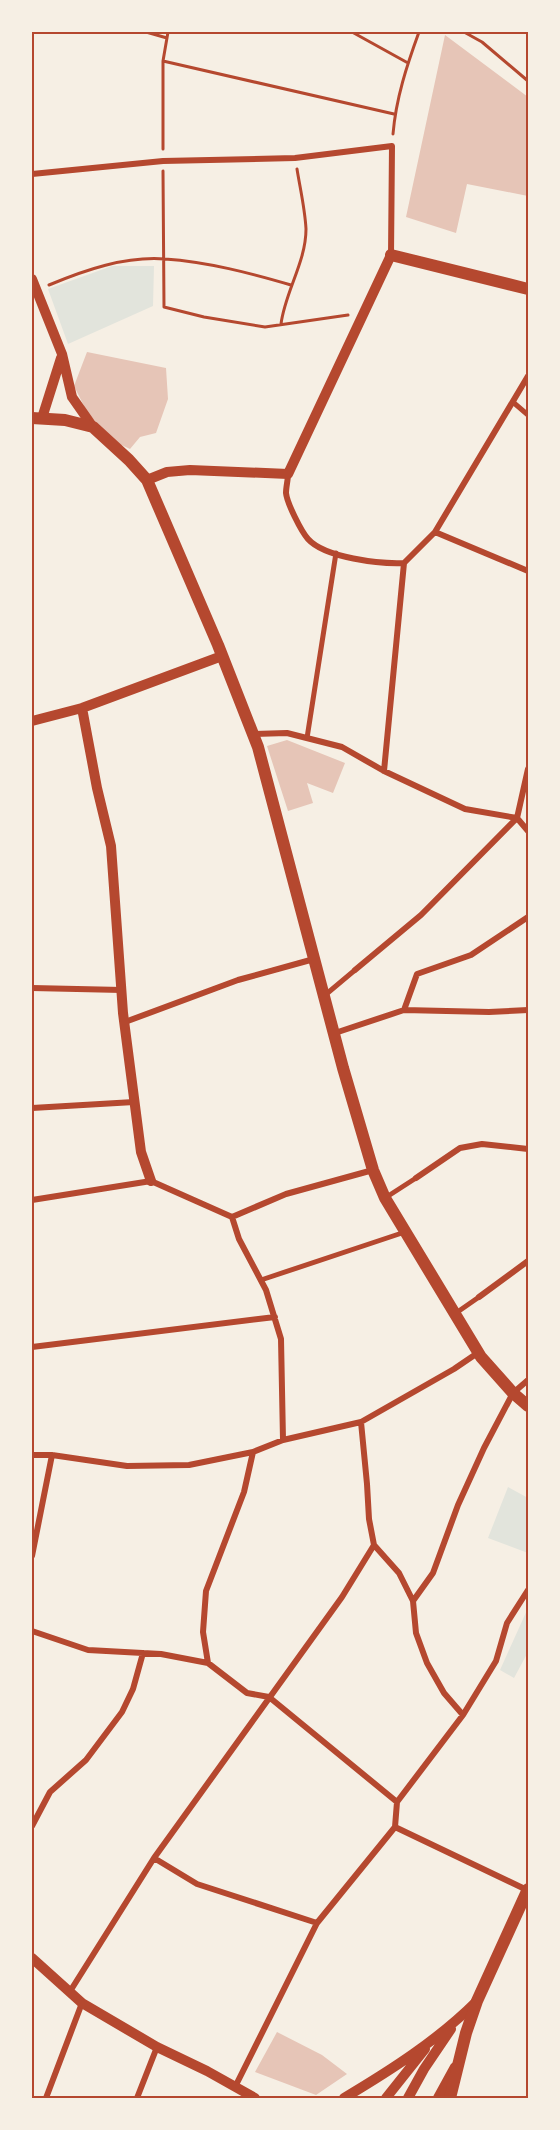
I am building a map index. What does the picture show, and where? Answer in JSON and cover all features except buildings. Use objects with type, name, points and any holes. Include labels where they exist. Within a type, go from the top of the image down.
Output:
[{"type":"main road","points":[[391,255],[528,289]]},
{"type":"main road","points":[[37,418],[65,420],[93,427],[147,480],[253,734],[301,907],[323,997],[373,1170],[385,1198],[405,1233],[479,1352],[513,1393],[528,1406]]},
{"type":"main road","points":[[450,2098],[477,2001],[528,1889]]},
{"type":"street","points":[[32,174],[164,161],[295,158],[392,146],[391,255],[288,474],[286,493],[292,511],[308,538],[318,546],[336,553],[383,564],[404,563]]},
{"type":"street","points":[[32,279],[62,354],[72,397],[93,427]]},
{"type":"street","points":[[37,418],[62,354]]},
{"type":"street","points":[[384,771],[404,563],[435,532],[528,376]]},
{"type":"street","points":[[513,403],[528,415]]},
{"type":"street","points":[[147,480],[167,472],[190,470],[288,474]]},
{"type":"street","points":[[435,532],[528,571]]},
{"type":"street","points":[[307,738],[336,553]]},
{"type":"street","points":[[32,721],[82,708],[222,656]]},
{"type":"street","points":[[82,708],[111,846],[124,1022],[141,1152],[151,1181]]},
{"type":"street","points":[[253,734],[287,733],[342,747],[384,771],[465,809],[517,818],[528,831]]},
{"type":"street","points":[[323,997],[421,915],[517,818],[528,769]]},
{"type":"street","points":[[404,1010],[417,974],[471,955],[528,917]]},
{"type":"street","points":[[124,1022],[238,980],[314,959]]},
{"type":"street","points":[[32,988],[122,990]]},
{"type":"street","points":[[335,1033],[404,1010],[489,1012],[528,1010]]},
{"type":"street","points":[[32,1108],[134,1102]]},
{"type":"street","points":[[385,1198],[460,1148],[482,1144],[528,1149]]},
{"type":"street","points":[[32,1200],[151,1181],[232,1217],[286,1194],[373,1170]]},
{"type":"street","points":[[232,1217],[239,1239],[267,1290],[281,1339],[283,1440]]},
{"type":"street","points":[[261,1280],[405,1233]]},
{"type":"street","points":[[455,1314],[528,1261]]},
{"type":"street","points":[[32,1347],[275,1317]]},
{"type":"street","points":[[32,1455],[52,1455],[127,1466],[189,1465],[253,1452],[283,1440],[361,1422],[454,1370],[479,1352]]},
{"type":"street","points":[[413,1601],[433,1573],[458,1505],[484,1448],[513,1393],[528,1380]]},
{"type":"street","points":[[361,1422],[369,1520],[374,1545],[399,1573],[413,1601],[416,1633],[427,1663],[444,1693],[463,1715]]},
{"type":"street","points":[[208,1663],[203,1632],[206,1591],[244,1492],[253,1452]]},
{"type":"street","points":[[32,1556],[52,1455]]},
{"type":"street","points":[[69,1993],[154,1858],[342,1597],[374,1545]]},
{"type":"street","points":[[235,2087],[317,1923],[395,1827],[397,1802],[463,1715],[496,1661],[507,1623],[528,1590]]},
{"type":"street","points":[[32,1631],[88,1650],[160,1654],[208,1663],[247,1693],[269,1697],[397,1802]]},
{"type":"street","points":[[32,1826],[50,1792],[82,1764],[122,1712],[133,1689],[143,1653]]},
{"type":"street","points":[[395,1827],[528,1889]]},
{"type":"street","points":[[154,1858],[197,1884],[317,1923]]},
{"type":"street","points":[[32,1958],[82,2004],[157,2048],[207,2071],[255,2098]]},
{"type":"street","points":[[344,2098],[385,2073],[433,2039],[456,2022],[477,2001]]},
{"type":"street","points":[[46,2098],[82,2004]]},
{"type":"street","points":[[408,2098],[424,2069],[456,2022]]},
{"type":"street","points":[[386,2098],[433,2039]]},
{"type":"street","points":[[137,2098],[157,2048]]},
{"type":"street","points":[[438,2098],[459,2059]]},
{"type":"path","points":[[146,32],[167,38]]},
{"type":"path","points":[[168,32],[163,60],[164,307],[204,317],[266,327],[362,314]]},
{"type":"path","points":[[352,32],[408,63]]},
{"type":"path","points":[[392,146],[394,114],[419,32]]},
{"type":"path","points":[[464,32],[482,42],[528,81]]},
{"type":"path","points":[[163,60],[394,114]]},
{"type":"path","points":[[281,324],[302,253],[306,230],[295,158]]},
{"type":"path","points":[[36,291],[102,266],[163,258],[237,269],[291,285]]},
{"type":"shaded area","points":[[112,266],[154,266],[153,306],[68,344],[48,289]]},
{"type":"shaded area","points":[[508,1487],[528,1498],[528,1553],[488,1538]]},
{"type":"shaded area","points":[[528,1608],[528,1652],[514,1678],[500,1670]]}]
